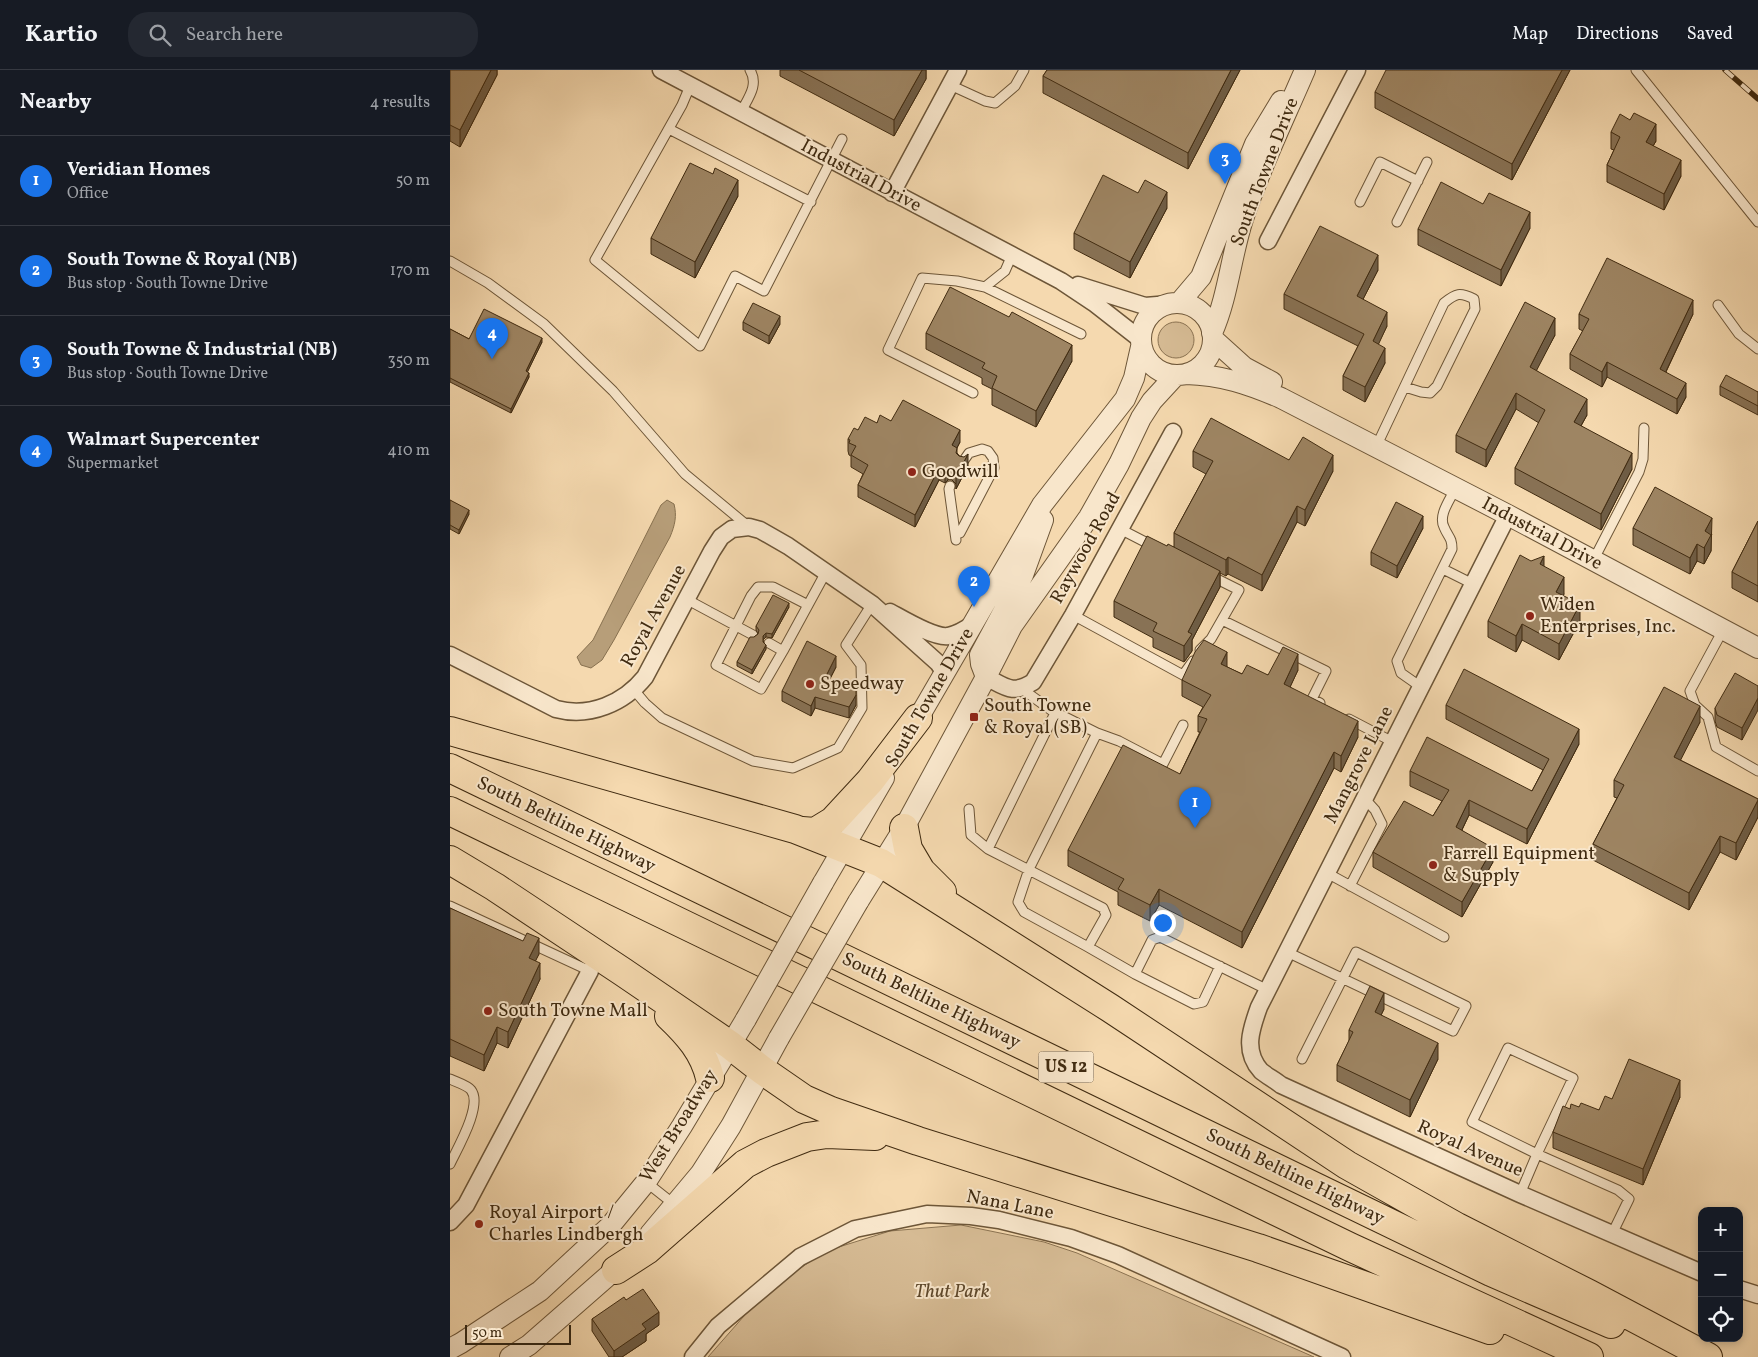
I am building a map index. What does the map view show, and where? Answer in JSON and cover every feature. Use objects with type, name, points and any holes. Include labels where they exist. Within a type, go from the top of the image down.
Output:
[{"type":"highway","points":[[802,832],[815,832],[833,821],[870,781],[918,718]]},
{"type":"highway","points":[[450,731],[802,832],[844,847],[881,864],[1110,1008],[1347,1165],[1457,1227],[1708,1357]]},
{"type":"highway","name":"South Beltline Highway","points":[[450,768],[1491,1272],[1685,1357]]},
{"type":"highway","name":"South Beltline Highway","points":[[450,811],[1224,1187],[1589,1357]]},
{"type":"highway","points":[[904,828],[908,849],[921,871],[967,919]]},
{"type":"highway","points":[[450,860],[495,887],[623,972],[730,1045],[804,1099],[831,1111],[918,1140],[1258,1248],[1564,1357]]},
{"type":"highway","points":[[623,972],[676,1023],[700,1051],[707,1063],[710,1078]]},
{"type":"highway","points":[[616,1270],[646,1250],[745,1164],[787,1144],[806,1137],[827,1134],[855,1134],[918,1140]]},
{"type":"street","name":"Industrial Drive","points":[[660,70],[1061,281],[1100,307],[1141,343]]},
{"type":"street","points":[[892,193],[958,70]]},
{"type":"street","name":"South Towne Drive","points":[[1174,304],[1201,277],[1255,144],[1279,104],[1304,70]]},
{"type":"street","name":"South Towne Drive","points":[[1212,336],[1219,316],[1243,218],[1304,70]]},
{"type":"street","points":[[1268,241],[1357,70]]},
{"type":"street","name":"Industrial Drive","points":[[1061,281],[1145,306],[1174,304]]},
{"type":"street","points":[[1174,304],[1190,306],[1199,311],[1206,319],[1212,336],[1208,358],[1195,371],[1180,375],[1163,373],[1153,367],[1145,358],[1141,343],[1142,329],[1152,312],[1160,307],[1174,304]]},
{"type":"street","name":"Industrial Drive","points":[[1212,336],[1244,367],[1304,399],[1325,422]]},
{"type":"street","name":"South Towne Drive","points":[[844,847],[1042,505],[1125,399],[1134,378],[1141,343]]},
{"type":"street","name":"Industrial Drive","points":[[1180,375],[1224,377],[1252,385],[1281,398],[1508,515],[1758,648]]},
{"type":"street","name":"South Towne Drive","points":[[881,864],[904,828],[1012,626],[1089,517],[1120,464],[1141,418],[1152,401],[1180,375]]},
{"type":"street","name":"Raywood Road","points":[[1027,686],[1073,615],[1173,432]]},
{"type":"street","points":[[1027,686],[1009,689],[986,677],[981,664],[980,654],[1025,570],[1054,489]]},
{"type":"street","name":"Mangrove Lane","points":[[1251,1034],[1256,1014],[1508,515]]},
{"type":"street","points":[[749,527],[760,530],[788,546],[872,604],[938,663],[945,673]]},
{"type":"street","name":"Royal Avenue","points":[[450,656],[556,709],[570,713],[585,712],[606,706],[622,699],[634,690],[645,677],[721,537],[732,529],[749,527]]},
{"type":"street","points":[[872,604],[943,636],[956,634],[973,624]]},
{"type":"street","name":"West Broadway","points":[[450,1349],[461,1344],[540,1291],[610,1226],[646,1182],[746,1019],[844,847]]},
{"type":"street","name":"West Broadway","points":[[516,1355],[616,1270],[675,1205],[701,1173],[726,1134],[779,1038],[881,864]]},
{"type":"street","points":[[450,1220],[466,1205],[590,971]]},
{"type":"street","name":"Royal Avenue","points":[[1251,1034],[1250,1044],[1254,1059],[1262,1071],[1281,1085],[1520,1194],[1698,1271]]},
{"type":"street","name":"Nana Lane","points":[[693,1357],[718,1326],[800,1258],[855,1229],[927,1214],[971,1216],[999,1220],[1071,1238],[1118,1255],[1342,1357]]},
{"type":"street","points":[[1743,1290],[1758,1296]]},
{"type":"lane","points":[[741,112],[754,83],[750,70]]},
{"type":"lane","points":[[950,85],[995,104],[1016,86],[1024,70]]},
{"type":"lane","points":[[1636,70],[1758,222]]},
{"type":"lane","points":[[690,86],[682,105],[594,260],[700,346],[735,276],[764,291],[842,139]]},
{"type":"lane","points":[[669,128],[811,202]]},
{"type":"lane","points":[[1360,202],[1380,162],[1418,181]]},
{"type":"lane","points":[[1397,222],[1428,162]]},
{"type":"lane","points":[[984,287],[1005,271],[1012,255]]},
{"type":"lane","points":[[450,261],[488,282],[544,324],[613,392],[685,474],[749,527]]},
{"type":"lane","points":[[973,393],[888,350],[922,278],[957,281],[984,287],[1081,334]]},
{"type":"lane","points":[[1375,448],[1406,387],[1444,303],[1453,296],[1464,294],[1474,299],[1475,309],[1438,386],[1430,392],[1421,392],[1406,387]]},
{"type":"lane","points":[[1718,305],[1739,334],[1758,349]]},
{"type":"lane","points":[[1593,561],[1639,472],[1643,459],[1644,428]]},
{"type":"lane","points":[[950,486],[958,537],[992,475],[994,463],[991,454],[982,449],[969,453],[962,462]]},
{"type":"lane","points":[[1421,687],[1401,673],[1397,661],[1452,550],[1452,540],[1443,526],[1442,517],[1455,489]]},
{"type":"lane","points":[[1120,529],[1162,551]]},
{"type":"lane","points":[[1443,568],[1473,584]]},
{"type":"lane","points":[[808,605],[773,587],[758,587],[751,596],[716,665],[761,689],[783,651],[826,572]]},
{"type":"lane","points":[[1073,615],[1183,675],[1201,649],[1211,639],[1238,590],[1205,573]]},
{"type":"lane","points":[[686,599],[754,635]]},
{"type":"lane","points":[[634,690],[662,718],[753,761],[793,768],[838,748],[862,708],[861,665],[846,645],[872,604]]},
{"type":"lane","points":[[1222,620],[1326,671],[1312,699],[1328,708]]},
{"type":"lane","points":[[1723,630],[1690,691],[1696,705],[1708,717],[1716,748],[1758,771]]},
{"type":"lane","points":[[769,643],[783,651]]},
{"type":"lane","points":[[1027,686],[1055,713],[1119,741],[1163,764],[1183,725]]},
{"type":"lane","points":[[988,849],[1055,713]]},
{"type":"lane","points":[[1345,716],[1393,742]]},
{"type":"lane","points":[[1097,733],[1029,869],[1018,902],[1024,912],[1135,974],[1194,1004],[1203,1002],[1220,966]]},
{"type":"lane","points":[[1350,886],[1382,824],[1375,810],[1365,799]]},
{"type":"lane","points":[[969,809],[972,835],[988,849],[1103,908],[1106,915],[1088,947]]},
{"type":"lane","points":[[1327,873],[1444,937]]},
{"type":"lane","points":[[450,906],[590,971]]},
{"type":"lane","points":[[1135,974],[1152,940],[1160,937],[1268,990]]},
{"type":"lane","points":[[1288,952],[1344,978],[1453,1031],[1466,1006],[1356,952],[1344,978],[1302,1059]]},
{"type":"lane","points":[[1520,1194],[1537,1154],[1573,1078],[1508,1048],[1472,1122],[1537,1154],[1618,1190],[1629,1199],[1612,1234]]},
{"type":"lane","points":[[450,1079],[473,1092],[474,1101],[467,1130],[450,1164]]},
{"type":"lane","points":[[646,1182],[675,1205]]},
{"type":"green space","points":[[1176,322],[1188,328],[1194,340],[1188,352],[1176,358],[1164,352],[1158,340],[1164,328]]},
{"type":"green space","name":"Thut Park","points":[[961,1225],[1044,1242],[1077,1253],[1314,1357],[708,1357],[766,1291],[826,1251],[890,1231]]},
{"type":"shaded area","points":[[667,500],[674,504],[675,513],[670,537],[602,660],[591,668],[581,665],[577,657],[593,640],[661,505]]},
{"type":"building","points":[[450,70],[491,70],[460,130],[450,125]]},
{"type":"building","points":[[799,70],[922,70],[894,120]]},
{"type":"building","points":[[1047,70],[1231,70],[1188,153],[1043,76]]},
{"type":"building","points":[[1386,70],[1562,70],[1512,164],[1375,92]]},
{"type":"building","points":[[1634,113],[1656,124],[1646,142],[1681,160],[1664,194],[1607,165],[1620,137],[1611,132],[1620,114],[1630,120]]},
{"type":"building","points":[[690,163],[713,174],[715,168],[738,180],[695,262],[651,238]]},
{"type":"building","points":[[1103,175],[1138,193],[1145,180],[1167,192],[1130,262],[1074,233]]},
{"type":"building","points":[[1441,182],[1483,204],[1489,193],[1530,212],[1501,270],[1418,229]]},
{"type":"building","points":[[1320,226],[1378,255],[1357,296],[1387,312],[1373,341],[1385,348],[1365,387],[1343,376],[1364,334],[1284,294]]},
{"type":"building","points":[[1607,258],[1693,300],[1660,369],[1686,383],[1677,399],[1607,362],[1602,372],[1570,354],[1589,319],[1579,314]]},
{"type":"building","points":[[950,287],[1009,317],[1012,312],[1072,345],[1036,411],[992,388],[997,376],[982,368],[985,363],[926,333]]},
{"type":"building","points":[[1525,302],[1555,318],[1530,367],[1587,399],[1574,422],[1632,453],[1601,514],[1515,468],[1545,410],[1516,393],[1486,450],[1456,435]]},
{"type":"building","points":[[753,303],[780,316],[769,336],[743,322]]},
{"type":"building","points":[[484,309],[542,338],[526,371],[529,373],[511,409],[450,378],[450,329],[469,339]]},
{"type":"building","points":[[1726,375],[1758,392],[1758,406],[1720,386]]},
{"type":"building","name":"Goodwill","points":[[903,400],[960,430],[952,445],[957,448],[956,453],[959,456],[964,457],[968,454],[956,477],[956,472],[952,468],[945,470],[939,468],[915,515],[858,485],[868,465],[851,455],[856,446],[849,443],[850,440],[848,439],[854,428],[858,430],[865,417],[877,423],[880,415],[891,421]]},
{"type":"building","points":[[1211,418],[1289,460],[1303,437],[1333,455],[1305,510],[1297,506],[1262,575],[1228,557],[1226,560],[1174,533],[1213,461],[1193,451]]},
{"type":"building","points":[[1655,487],[1712,518],[1705,531],[1711,535],[1704,548],[1697,544],[1690,558],[1633,528]]},
{"type":"building","points":[[450,500],[469,510],[459,530],[450,525]]},
{"type":"building","points":[[1396,502],[1423,516],[1397,566],[1371,552]]},
{"type":"building","points":[[1758,521],[1758,586],[1732,572]]},
{"type":"building","points":[[1147,536],[1167,546],[1168,544],[1220,571],[1188,632],[1192,634],[1184,646],[1153,631],[1157,623],[1114,601]]},
{"type":"building","points":[[1520,555],[1531,561],[1544,556],[1540,564],[1564,577],[1556,592],[1580,604],[1559,644],[1522,624],[1516,636],[1488,621]]},
{"type":"building","points":[[773,595],[789,603],[772,634],[766,633],[763,636],[763,642],[766,645],[752,670],[737,662],[750,637],[758,634],[759,630],[756,626]]},
{"type":"building","points":[[1204,640],[1227,652],[1221,664],[1242,674],[1247,665],[1268,675],[1283,647],[1298,654],[1284,684],[1358,721],[1341,756],[1334,752],[1242,932],[1159,889],[1150,905],[1118,889],[1124,879],[1068,850],[1123,745],[1180,774],[1207,719],[1198,716],[1211,695],[1182,680],[1195,652]]},
{"type":"building","points":[[807,641],[836,656],[824,680],[856,689],[856,695],[849,707],[815,697],[811,706],[782,691]]},
{"type":"building","points":[[1464,669],[1579,729],[1527,829],[1469,800],[1456,827],[1493,848],[1462,902],[1373,852],[1404,801],[1433,816],[1449,790],[1410,771],[1427,737],[1532,791],[1549,759],[1446,705]]},
{"type":"building","points":[[1735,673],[1758,686],[1758,698],[1742,728],[1717,715],[1715,708]]},
{"type":"building","points":[[1664,687],[1700,706],[1674,757],[1758,799],[1736,843],[1720,836],[1689,893],[1593,844],[1624,785],[1614,780]]},
{"type":"building","name":"South Towne Mall","points":[[450,908],[523,941],[527,933],[539,938],[529,958],[540,963],[508,1032],[497,1027],[484,1055],[450,1039]]},
{"type":"building","points":[[1370,986],[1384,993],[1375,1012],[1438,1043],[1410,1100],[1337,1065],[1353,1032],[1349,1030]]},
{"type":"building","points":[[1629,1059],[1680,1080],[1643,1169],[1553,1132],[1563,1106],[1570,1109],[1571,1104],[1579,1107],[1581,1103],[1599,1110],[1605,1096],[1612,1099]]},
{"type":"building","points":[[643,1289],[659,1312],[642,1324],[646,1329],[614,1351],[592,1319],[624,1297],[626,1300]]},
{"type":"railway","points":[[1725,70],[1758,99]]},
{"type":"place","name":"South Towne & Industrial (NB)","points":[[1225,184]]},
{"type":"place","name":"Walmart Supercenter","points":[[492,359]]},
{"type":"place","name":"Goodwill","points":[[912,472]]},
{"type":"place","name":"South Towne & Royal (NB)","points":[[974,607]]},
{"type":"place","name":"Widen Enterprises, Inc.","points":[[1530,616]]},
{"type":"place","name":"Speedway","points":[[810,684]]},
{"type":"place","name":"South Towne & Royal (SB)","points":[[974,717]]},
{"type":"place","name":"Veridian Homes","points":[[1195,828]]},
{"type":"place","name":"Farrell Equipment & Supply","points":[[1433,865]]},
{"type":"place","name":"South Towne Mall","points":[[488,1011]]},
{"type":"place","name":"Royal Airport / Charles Lindbergh","points":[[479,1224]]}]
